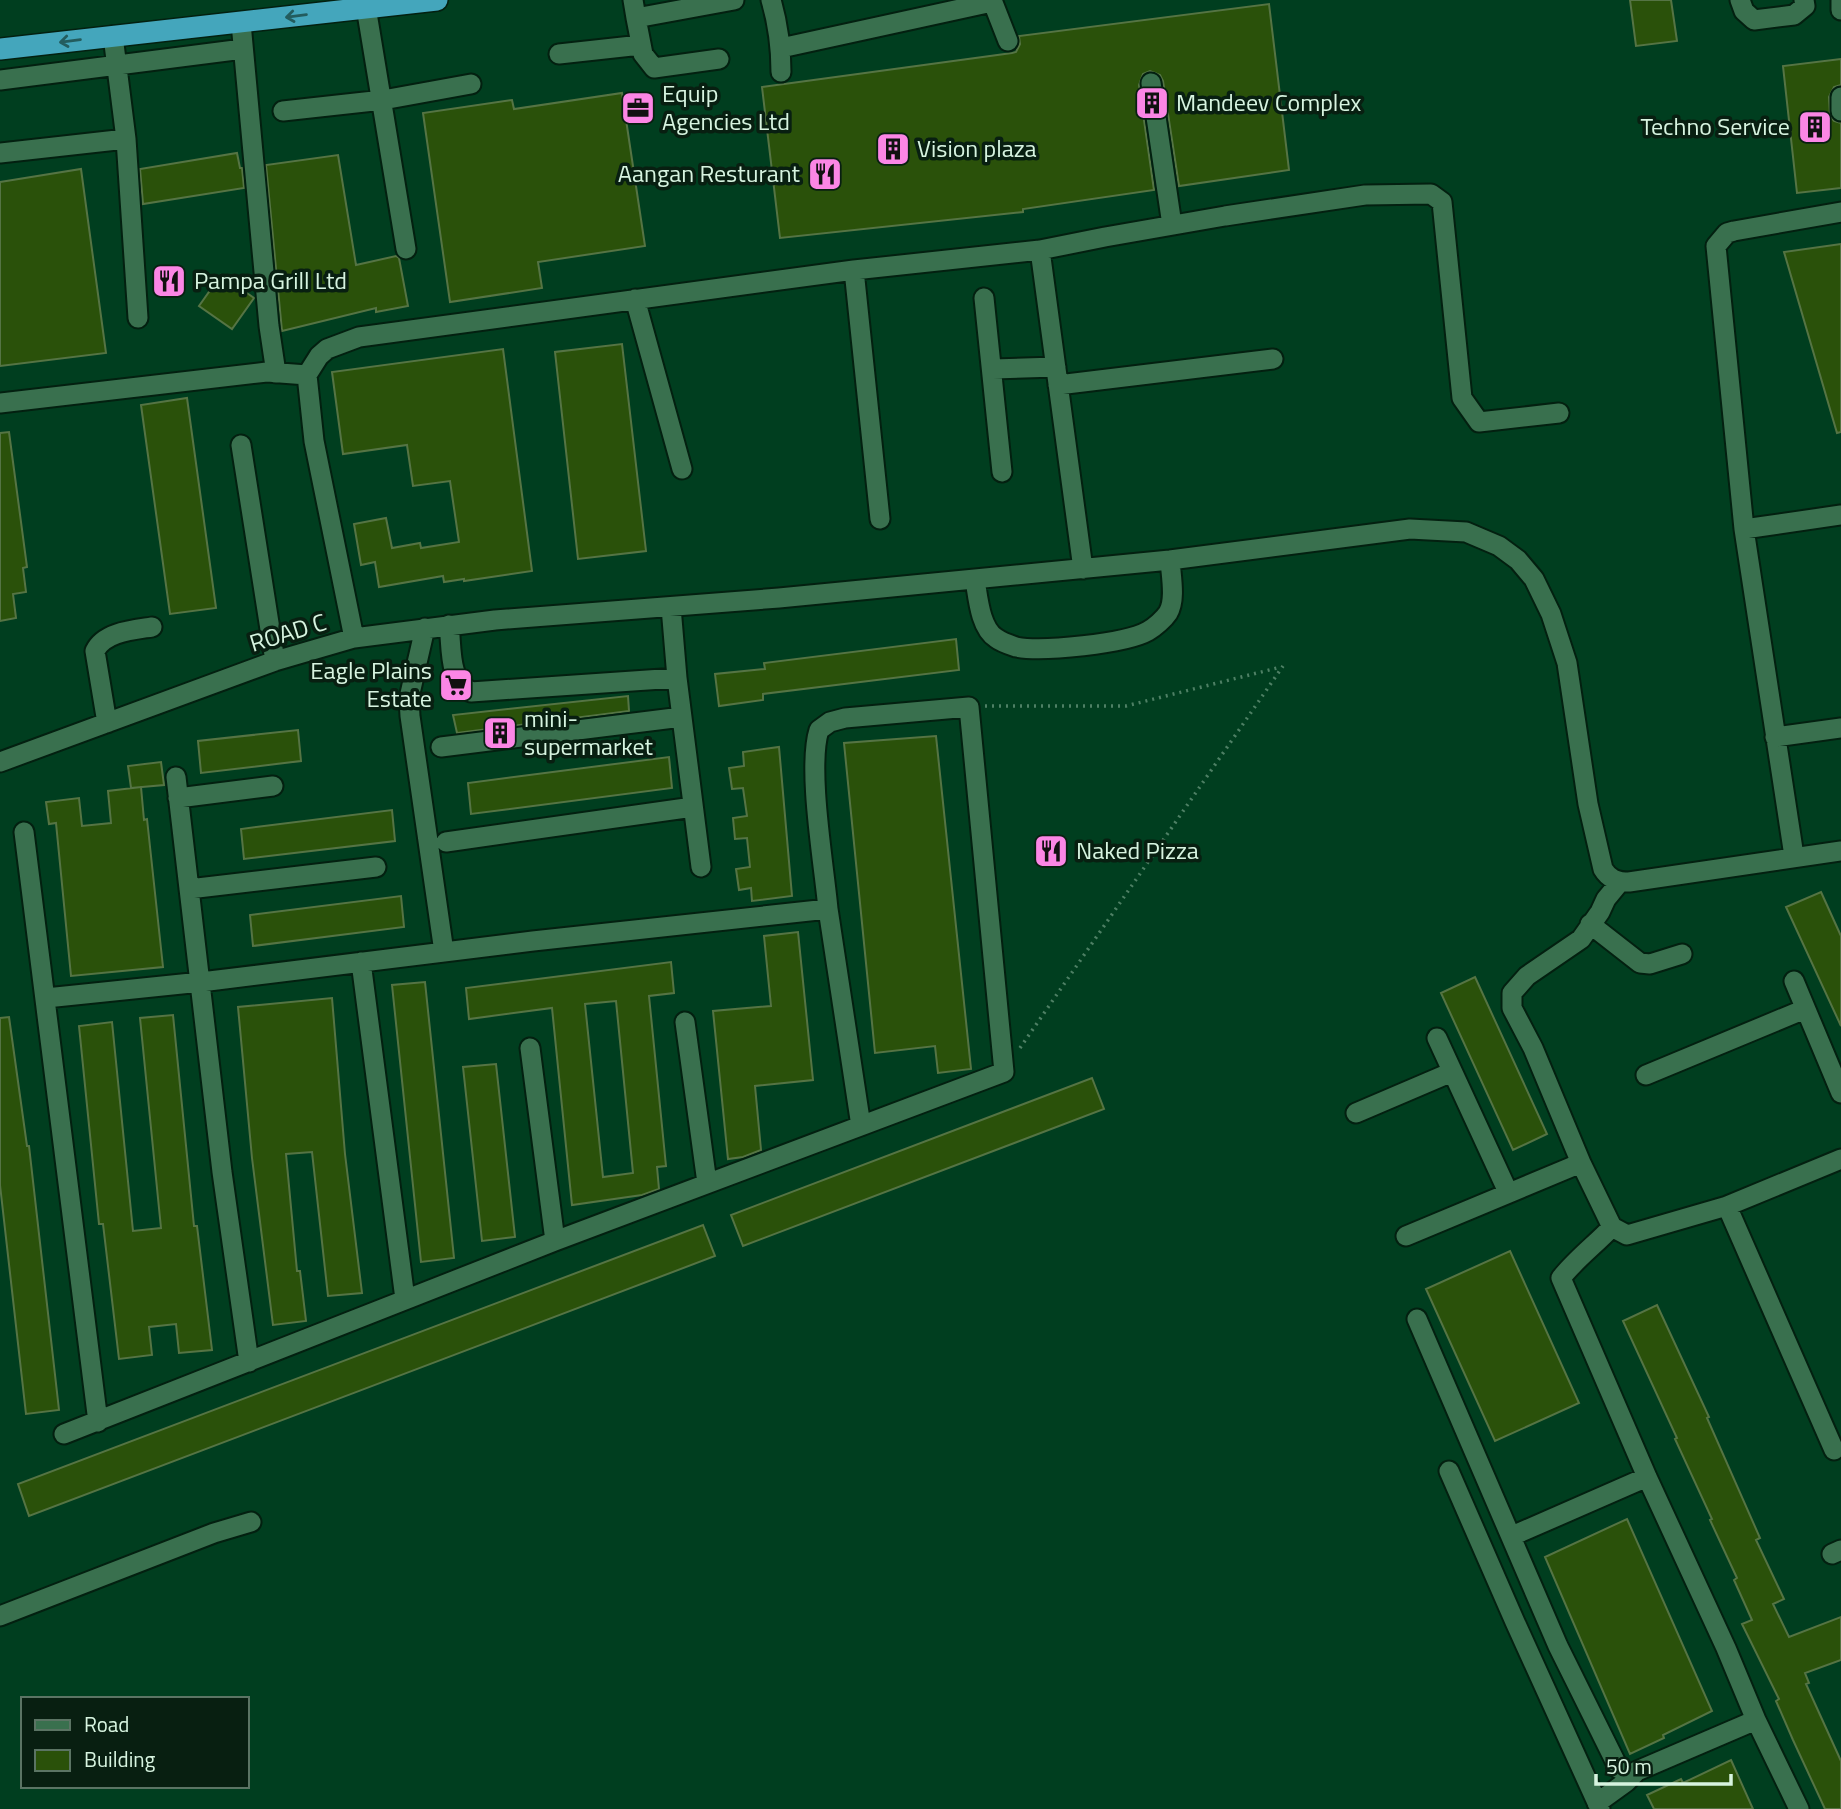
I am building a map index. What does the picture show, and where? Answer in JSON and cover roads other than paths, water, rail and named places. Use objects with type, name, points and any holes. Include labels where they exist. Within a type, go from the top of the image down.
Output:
[{"type":"highway","points":[[0,49],[437,0]]},
{"type":"street","points":[[719,59],[654,68],[643,54],[634,9],[734,0]]},
{"type":"street","points":[[771,0],[778,23],[780,72]]},
{"type":"street","points":[[1740,0],[1744,12],[1754,20],[1794,15],[1805,6],[1804,0]]},
{"type":"street","points":[[781,48],[992,1],[1008,41]]},
{"type":"street","points":[[1841,1],[1841,10]]},
{"type":"street","points":[[366,7],[407,249]]},
{"type":"street","points":[[241,23],[269,326],[276,373]]},
{"type":"street","points":[[113,36],[126,139],[138,318]]},
{"type":"street","points":[[559,54],[641,46]]},
{"type":"street","points":[[0,80],[243,49]]},
{"type":"street","points":[[1151,83],[1172,225]]},
{"type":"street","points":[[283,111],[383,100],[471,84]]},
{"type":"street","points":[[1841,97],[1841,111]]},
{"type":"street","points":[[0,153],[126,139]]},
{"type":"street","points":[[0,403],[276,373],[307,374],[327,349],[359,337],[854,271],[1040,250],[1172,225],[1365,195],[1432,194],[1442,202],[1462,398],[1479,422],[1559,413]]},
{"type":"street","points":[[1794,856],[1744,529],[1716,246],[1727,233],[1734,231],[1841,212]]},
{"type":"street","points":[[1040,250],[1083,569]]},
{"type":"street","points":[[854,271],[880,519]]},
{"type":"street","points":[[984,298],[1002,472]]},
{"type":"street","points":[[635,299],[682,469]]},
{"type":"street","points":[[993,369],[1057,376],[1273,359]]},
{"type":"street","name":"ROAD C","points":[[0,762],[275,661],[354,638],[314,441],[307,374]]},
{"type":"street","points":[[241,445],[275,661]]},
{"type":"street","points":[[1744,529],[1841,514]]},
{"type":"street","points":[[354,638],[449,625],[1083,569],[1410,529],[1466,532],[1499,546],[1518,560],[1534,579],[1551,614],[1567,663],[1588,804],[1602,869],[1612,879],[1620,882],[1841,851]]},
{"type":"street","points":[[975,580],[983,620],[994,638],[1016,647],[1043,648],[1089,644],[1120,640],[1148,631],[1166,616],[1172,606],[1170,560]]},
{"type":"street","points":[[671,607],[677,678],[701,867]]},
{"type":"street","points":[[449,625],[455,678],[463,688],[471,692],[677,678]]},
{"type":"street","points":[[107,723],[95,651],[97,646],[121,632],[152,627]]},
{"type":"street","points":[[425,628],[409,698],[410,716],[444,952]]},
{"type":"street","points":[[64,1434],[707,1182],[861,1126],[1004,1072],[969,706],[845,718],[830,722],[819,730],[815,751],[817,798],[828,909],[861,1126]]},
{"type":"street","points":[[441,747],[682,717]]},
{"type":"street","points":[[1775,737],[1841,728]]},
{"type":"street","points":[[176,777],[222,1172],[249,1362]]},
{"type":"street","points":[[178,798],[273,786]]},
{"type":"street","points":[[446,842],[693,807]]},
{"type":"street","points":[[24,832],[98,1422]]},
{"type":"street","points":[[189,889],[376,867]]},
{"type":"street","points":[[1620,882],[1581,939],[1527,976],[1511,993],[1512,1008],[1612,1227],[1627,1236],[1727,1206],[1841,1159]]},
{"type":"street","points":[[46,998],[828,909]]},
{"type":"street","points":[[1590,925],[1640,963],[1650,964],[1682,954]]},
{"type":"street","points":[[361,962],[405,1299]]},
{"type":"street","points":[[1794,981],[1841,1093]]},
{"type":"street","points":[[1646,1074],[1805,1009]]},
{"type":"street","points":[[685,1022],[707,1182]]},
{"type":"street","points":[[1437,1038],[1508,1192]]},
{"type":"street","points":[[530,1048],[555,1241]]},
{"type":"street","points":[[1356,1113],[1452,1072]]},
{"type":"street","points":[[1406,1236],[1581,1163]]},
{"type":"street","points":[[1727,1206],[1834,1450]]},
{"type":"street","points":[[1612,1227],[1595,1246],[1573,1262],[1561,1278],[1647,1477],[1799,1809]]},
{"type":"street","points":[[1417,1319],[1558,1646],[1632,1778],[1599,1806],[1449,1471]]},
{"type":"street","points":[[1512,1536],[1647,1477]]},
{"type":"street","points":[[0,1616],[251,1522]]},
{"type":"street","points":[[1588,1780],[1628,1770],[1756,1720]]},
{"type":"place","name":"Mandeev Complex","points":[[1152,103]]},
{"type":"place","name":"Equip Agencies Ltd","points":[[638,108]]},
{"type":"place","name":"Techno Service","points":[[1815,127]]},
{"type":"place","name":"Vision plaza","points":[[893,149]]},
{"type":"place","name":"Aangan Resturant","points":[[825,174]]},
{"type":"place","name":"Pampa Grill Ltd","points":[[169,281]]},
{"type":"place","name":"Eagle Plains Estate","points":[[456,685]]},
{"type":"place","name":"mini- supermarket","points":[[500,733]]},
{"type":"place","name":"Naked Pizza","points":[[1051,851]]}]
